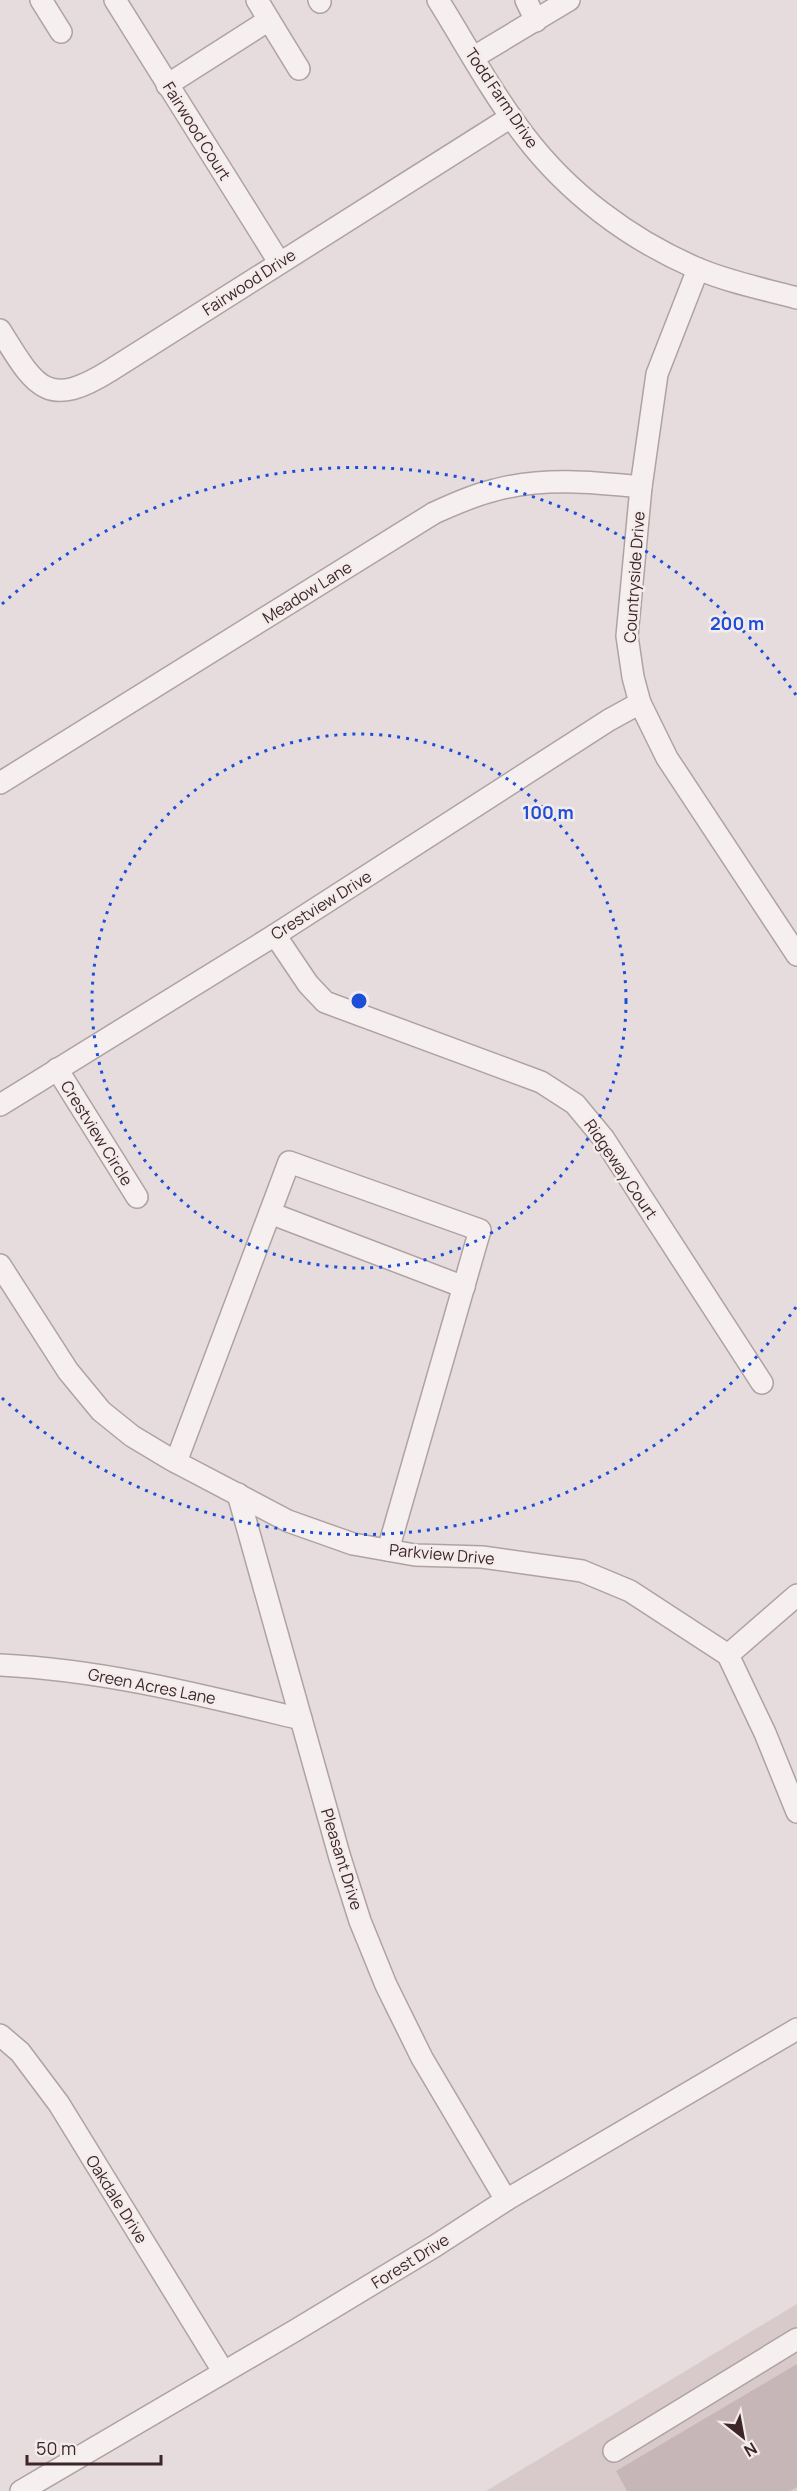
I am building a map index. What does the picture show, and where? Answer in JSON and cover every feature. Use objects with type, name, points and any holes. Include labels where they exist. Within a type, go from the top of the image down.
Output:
[{"type":"street","points":[[41,0],[61,32]]},
{"type":"street","name":"Fairwood Court","points":[[116,0],[279,262]]},
{"type":"street","points":[[257,0],[299,69]]},
{"type":"street","name":"Todd Farm Drive","points":[[438,0],[511,117],[546,162],[572,188],[607,217],[667,254],[698,269],[797,298]]},
{"type":"street","points":[[525,0],[536,21]]},
{"type":"street","points":[[474,57],[570,0]]},
{"type":"street","points":[[167,85],[269,20]]},
{"type":"street","name":"Fairwood Drive","points":[[0,330],[35,381],[52,390],[71,390],[98,378],[511,117]]},
{"type":"street","name":"Countryside Drive","points":[[698,269],[657,374],[642,488],[627,636],[633,677],[640,703],[667,758],[797,955]]},
{"type":"street","name":"Meadow Lane","points":[[0,783],[434,513],[495,490],[526,484],[565,481],[642,488]]},
{"type":"street","name":"Crestview Drive","points":[[0,1105],[275,935],[609,720],[640,703]]},
{"type":"street","name":"Ridgeway Court","points":[[275,935],[308,984],[325,1002],[402,1032],[528,1076],[550,1087],[575,1104],[604,1139],[762,1383]]},
{"type":"street","name":"Crestview Circle","points":[[57,1070],[137,1197]]},
{"type":"street","points":[[176,1462],[289,1162],[480,1230],[388,1550]]},
{"type":"street","points":[[270,1213],[464,1287]]},
{"type":"street","name":"Parkview Drive","points":[[0,1265],[68,1371],[101,1411],[132,1436],[176,1462],[288,1521],[353,1544],[415,1555],[482,1557],[582,1571],[630,1591],[728,1655]]},
{"type":"street","name":"Pleasant Drive","points":[[238,1494],[360,1921],[386,1985],[422,2058],[506,2200]]},
{"type":"street","points":[[797,1595],[728,1655],[765,1733],[797,1812]]},
{"type":"street","name":"Green Acres Lane","points":[[0,1665],[54,1667],[156,1684],[301,1719]]},
{"type":"street","name":"Forest Drive","points":[[21,2491],[296,2330],[506,2200],[797,2030]]},
{"type":"street","name":"Oakdale Drive","points":[[0,2035],[20,2052],[59,2104],[223,2371]]},
{"type":"street","points":[[614,2451],[797,2339]]},
{"type":"shaded area","points":[[797,2304],[797,2491],[486,2491]]},
{"type":"building","points":[[797,2364],[797,2487],[790,2491],[627,2491],[616,2471]]}]
